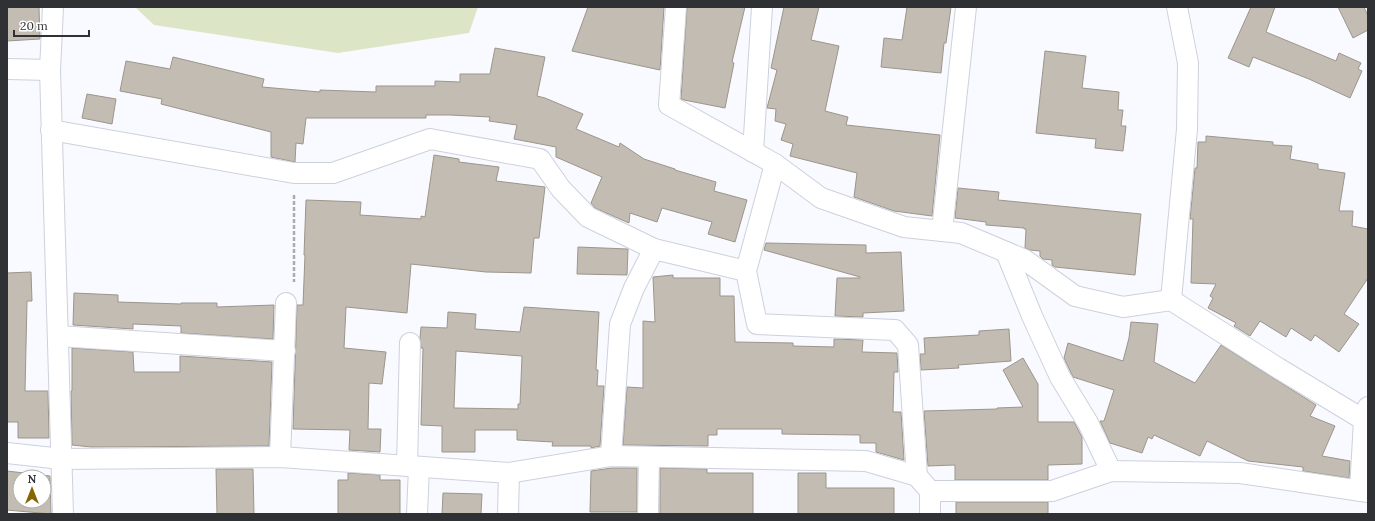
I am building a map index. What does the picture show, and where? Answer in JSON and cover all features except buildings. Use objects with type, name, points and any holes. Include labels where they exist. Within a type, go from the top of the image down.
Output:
[{"type":"street","points":[[53,7],[50,70],[51,130],[63,514]]},
{"type":"street","points":[[676,7],[669,105],[775,164],[821,198],[904,228],[961,233],[1025,260],[1074,296],[1123,307],[1171,300],[1278,368],[1366,414],[1364,492],[1240,473],[1111,471],[1052,491],[930,491]]},
{"type":"street","points":[[753,152],[762,7]]},
{"type":"street","points":[[942,231],[966,7]]},
{"type":"street","points":[[1171,300],[1187,129],[1188,63],[1177,7]]},
{"type":"street","points":[[7,69],[50,70]]},
{"type":"street","points":[[51,130],[294,173],[333,173],[430,139],[540,159],[561,189],[588,217],[654,249],[746,271]]},
{"type":"street","points":[[775,164],[746,271],[757,324],[895,330],[908,345],[917,476]]},
{"type":"street","points":[[611,456],[620,324],[634,288],[654,249]]},
{"type":"street","points":[[1006,252],[1032,316],[1060,377],[1088,423],[1111,471]]},
{"type":"street","points":[[280,457],[286,303]]},
{"type":"street","points":[[58,336],[285,350]]},
{"type":"street","points":[[410,343],[413,466],[417,514]]},
{"type":"street","points":[[7,453],[62,459],[280,457],[509,473],[611,456],[866,461],[917,476],[930,491],[930,514]]},
{"type":"street","points":[[648,514],[650,457]]},
{"type":"street","points":[[508,514],[509,473]]},
{"type":"path","points":[[286,303],[294,298],[294,173]]},
{"type":"green space","points":[[135,7],[478,7],[469,33],[338,53],[154,25]]}]
